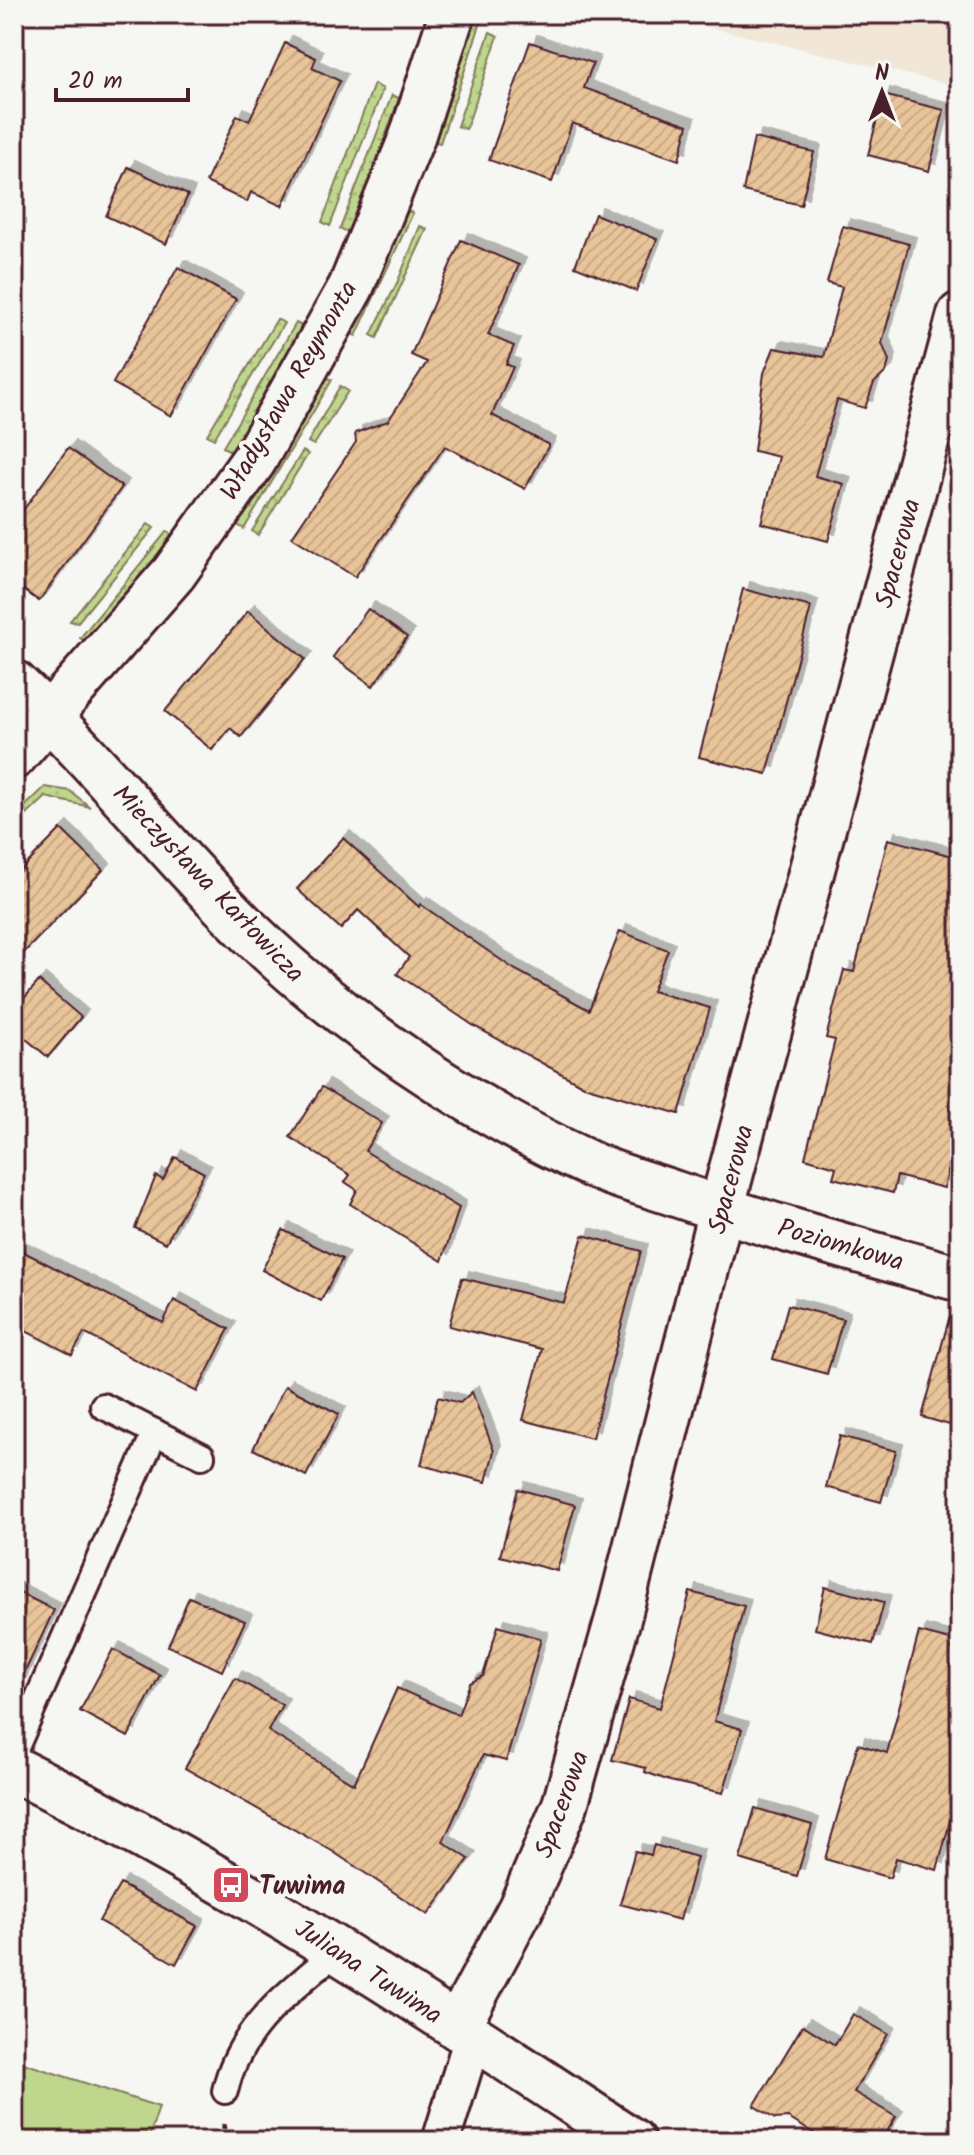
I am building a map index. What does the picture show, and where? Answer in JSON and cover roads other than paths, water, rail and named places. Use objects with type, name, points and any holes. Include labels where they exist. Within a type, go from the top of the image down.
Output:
[{"type":"street","name":"Władysława Reymonta","points":[[14,756],[174,573],[254,460],[351,287],[412,137],[452,14]]},
{"type":"street","name":"Spacerowa","points":[[465,2032],[565,1805],[619,1615],[721,1210],[960,315]]},
{"type":"street","name":"Mieczysława Karłowicza","points":[[14,683],[50,716],[217,898],[304,982],[399,1053],[494,1115],[592,1165],[721,1210]]},
{"type":"street","name":"Poziomkowa","points":[[721,1210],[960,1279]]},
{"type":"street","name":"Juliana Tuwima","points":[[14,1769],[171,1850],[338,1950],[632,2141]]},
{"type":"street","points":[[441,2141],[465,2032]]},
{"type":"lane","points":[[103,1406],[202,1456]]},
{"type":"lane","points":[[14,1752],[155,1432]]},
{"type":"lane","points":[[225,2091],[230,2068],[255,2026],[338,1950]]},
{"type":"place","name":"Tuwima","points":[[231,1885]]}]
